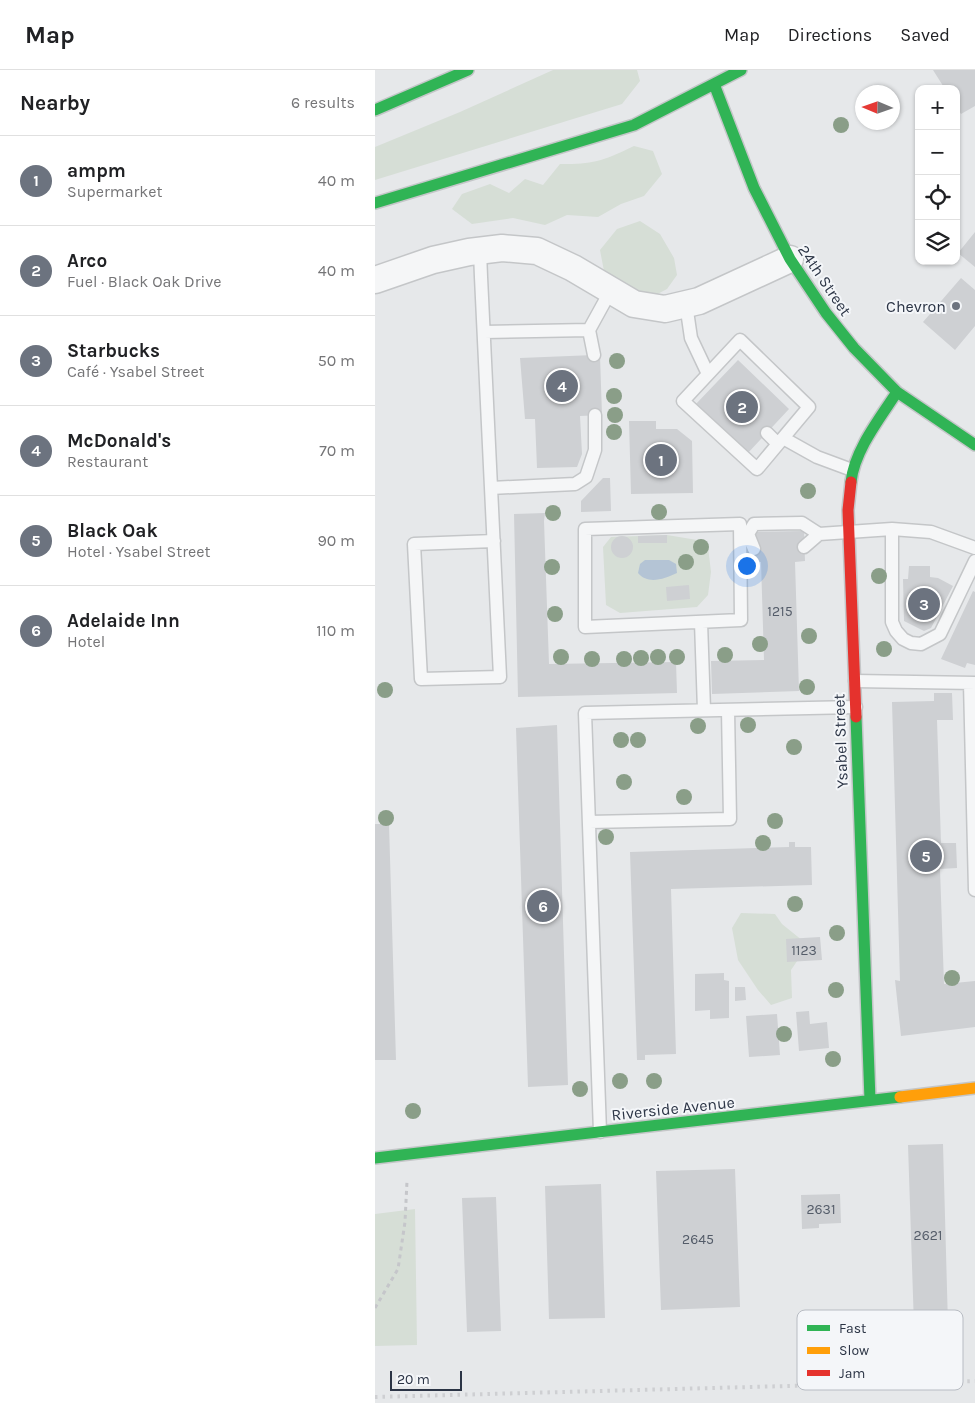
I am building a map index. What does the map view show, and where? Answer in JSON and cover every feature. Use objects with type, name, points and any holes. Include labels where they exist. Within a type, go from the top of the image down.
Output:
[{"type":"main road","points":[[375,110],[468,70]]},
{"type":"main road","name":"24th Street","points":[[708,70],[754,188],[790,259],[827,313],[854,348],[897,392],[975,445]]},
{"type":"main road","points":[[375,203],[633,125],[741,70]]},
{"type":"main road","name":"Ysabel Street","points":[[870,1100],[848,510],[852,470],[869,436],[897,392]]},
{"type":"main road","name":"Riverside Avenue","points":[[375,1158],[975,1088]]},
{"type":"street","points":[[375,280],[433,260],[480,250],[502,248],[537,250],[573,268],[634,304],[665,309],[699,301],[790,259]]},
{"type":"lane","points":[[480,250],[494,541],[500,677],[421,679],[414,544],[494,541]]},
{"type":"lane","points":[[594,355],[589,330],[611,290]]},
{"type":"lane","points":[[686,304],[691,338],[710,378]]},
{"type":"lane","points":[[484,332],[589,330]]},
{"type":"lane","points":[[740,340],[809,407],[757,469],[683,401],[710,378],[740,340]]},
{"type":"lane","points":[[491,488],[575,484],[586,477],[592,464],[595,450],[595,415]]},
{"type":"lane","points":[[767,433],[817,457],[852,470]]},
{"type":"lane","points":[[754,549],[744,534],[740,524],[585,529],[585,627],[741,620],[744,534],[754,524],[802,523],[819,534],[892,529],[931,532],[975,548]]},
{"type":"lane","points":[[892,529],[892,622],[896,631],[903,639],[911,643],[921,644],[932,640],[940,634],[975,560]]},
{"type":"lane","points":[[805,547],[819,534]]},
{"type":"lane","points":[[701,622],[704,710]]},
{"type":"lane","points":[[855,681],[973,683],[975,890]]},
{"type":"lane","points":[[600,1132],[585,713],[856,707]]},
{"type":"lane","points":[[589,822],[730,818],[728,710]]},
{"type":"path","points":[[375,1308],[398,1269],[405,1222],[409,1154]]},
{"type":"shaded area","points":[[553,70],[637,70],[640,81],[622,104],[375,180],[375,147],[460,112]]},
{"type":"shaded area","points":[[634,146],[653,151],[662,174],[644,196],[621,204],[598,217],[567,215],[545,225],[513,218],[472,224],[452,209],[462,194],[490,184],[509,193],[525,179],[543,185],[560,164],[581,164],[598,161]]},
{"type":"shaded area","points":[[640,221],[660,234],[674,258],[677,275],[667,289],[648,299],[633,295],[604,271],[600,250],[617,229]]},
{"type":"shaded area","points":[[667,535],[703,541],[708,547],[711,572],[708,595],[697,607],[620,613],[606,605],[603,547],[611,537]]},
{"type":"shaded area","points":[[741,913],[775,914],[782,924],[808,945],[791,970],[792,998],[771,1005],[758,990],[738,960],[732,928]]},
{"type":"shaded area","points":[[415,1209],[417,1345],[375,1346],[375,1214]]},
{"type":"water","points":[[645,560],[669,560],[676,564],[677,573],[662,579],[646,579],[638,573],[640,564]]},
{"type":"building","points":[[933,70],[975,70],[975,106],[961,114],[960,85],[942,85]]},
{"type":"building","points":[[975,232],[975,267],[960,255],[960,251]]},
{"type":"building","name":"Chevron","points":[[961,278],[975,290],[975,326],[955,350],[923,322]]},
{"type":"building","points":[[600,356],[602,415],[580,416],[582,454],[577,467],[537,468],[535,419],[525,419],[520,358]]},
{"type":"building","points":[[738,360],[789,409],[747,454],[695,405]]},
{"type":"building","points":[[629,421],[656,421],[656,429],[677,429],[692,441],[693,493],[631,494]]},
{"type":"building","points":[[603,478],[610,478],[611,511],[581,512],[581,501]]},
{"type":"building","points":[[545,513],[549,664],[676,662],[677,693],[518,697],[514,514]]},
{"type":"building","points":[[804,531],[805,561],[795,562],[799,691],[712,694],[711,661],[764,660],[761,562],[755,562],[754,532]]},
{"type":"building","points":[[667,535],[667,543],[638,543],[638,536]]},
{"type":"building","points":[[622,536],[630,539],[633,547],[630,555],[622,558],[614,555],[611,547],[614,539]]},
{"type":"building","points":[[909,566],[930,566],[930,577],[938,578],[953,586],[931,628],[924,631],[904,621],[903,579],[908,579]]},
{"type":"building","points":[[689,585],[690,599],[667,601],[666,587]]},
{"type":"building","points":[[973,591],[975,592],[975,665],[967,663],[965,668],[941,659]]},
{"type":"building","points":[[934,693],[952,693],[953,720],[937,720],[941,843],[956,843],[957,868],[940,869],[944,984],[975,981],[975,1027],[901,1036],[895,980],[900,981],[892,702],[934,701]]},
{"type":"building","points":[[557,725],[568,1085],[528,1087],[516,728]]},
{"type":"building","points":[[375,824],[389,824],[396,1060],[375,1060]]},
{"type":"building","points":[[789,842],[795,842],[795,847],[811,847],[812,885],[671,889],[676,1054],[645,1055],[645,1060],[637,1060],[630,852],[789,847]]},
{"type":"building","points":[[820,937],[822,960],[787,962],[786,939]]},
{"type":"building","points":[[724,973],[724,980],[729,981],[729,1018],[710,1019],[710,1010],[695,1011],[695,974]]},
{"type":"building","points":[[735,987],[745,987],[746,1000],[735,1001]]},
{"type":"building","points":[[809,1011],[810,1024],[827,1022],[829,1048],[799,1051],[796,1012]]},
{"type":"building","points":[[777,1014],[780,1055],[749,1057],[746,1016]]},
{"type":"building","points":[[943,1144],[948,1310],[913,1310],[908,1145]]},
{"type":"building","points":[[735,1169],[740,1307],[661,1310],[656,1171]]},
{"type":"building","points":[[601,1184],[605,1318],[549,1319],[545,1186]]},
{"type":"building","points":[[840,1194],[841,1223],[819,1224],[819,1228],[802,1229],[801,1195]]},
{"type":"building","points":[[496,1197],[501,1331],[467,1332],[462,1198]]},
{"type":"railway","points":[[963,1381],[975,1381]]},
{"type":"railway","points":[[375,1397],[797,1386]]},
{"type":"traffic: fast","points":[[375,110],[468,70]]},
{"type":"traffic: fast","points":[[375,203],[634,125],[741,70]]},
{"type":"traffic: fast","points":[[714,84],[754,188],[790,259],[826,313],[854,348],[897,392],[975,445]]},
{"type":"traffic: fast","points":[[851,482],[853,470],[862,447],[897,392]]},
{"type":"traffic: fast","points":[[856,717],[870,1100]]},
{"type":"traffic: fast","points":[[375,1158],[900,1097]]},
{"type":"traffic: slow","points":[[900,1097],[975,1088]]},
{"type":"traffic: jam","points":[[851,482],[848,510],[856,717]]},
{"type":"place","name":"Chevron","points":[[956,306]]},
{"type":"place","name":"McDonald's","points":[[562,386]]},
{"type":"place","name":"Arco","points":[[742,407]]},
{"type":"place","name":"ampm","points":[[661,460]]},
{"type":"place","name":"Starbucks","points":[[924,604]]},
{"type":"place","name":"Black Oak","points":[[926,856]]},
{"type":"place","name":"Adelaide Inn","points":[[543,906]]}]
